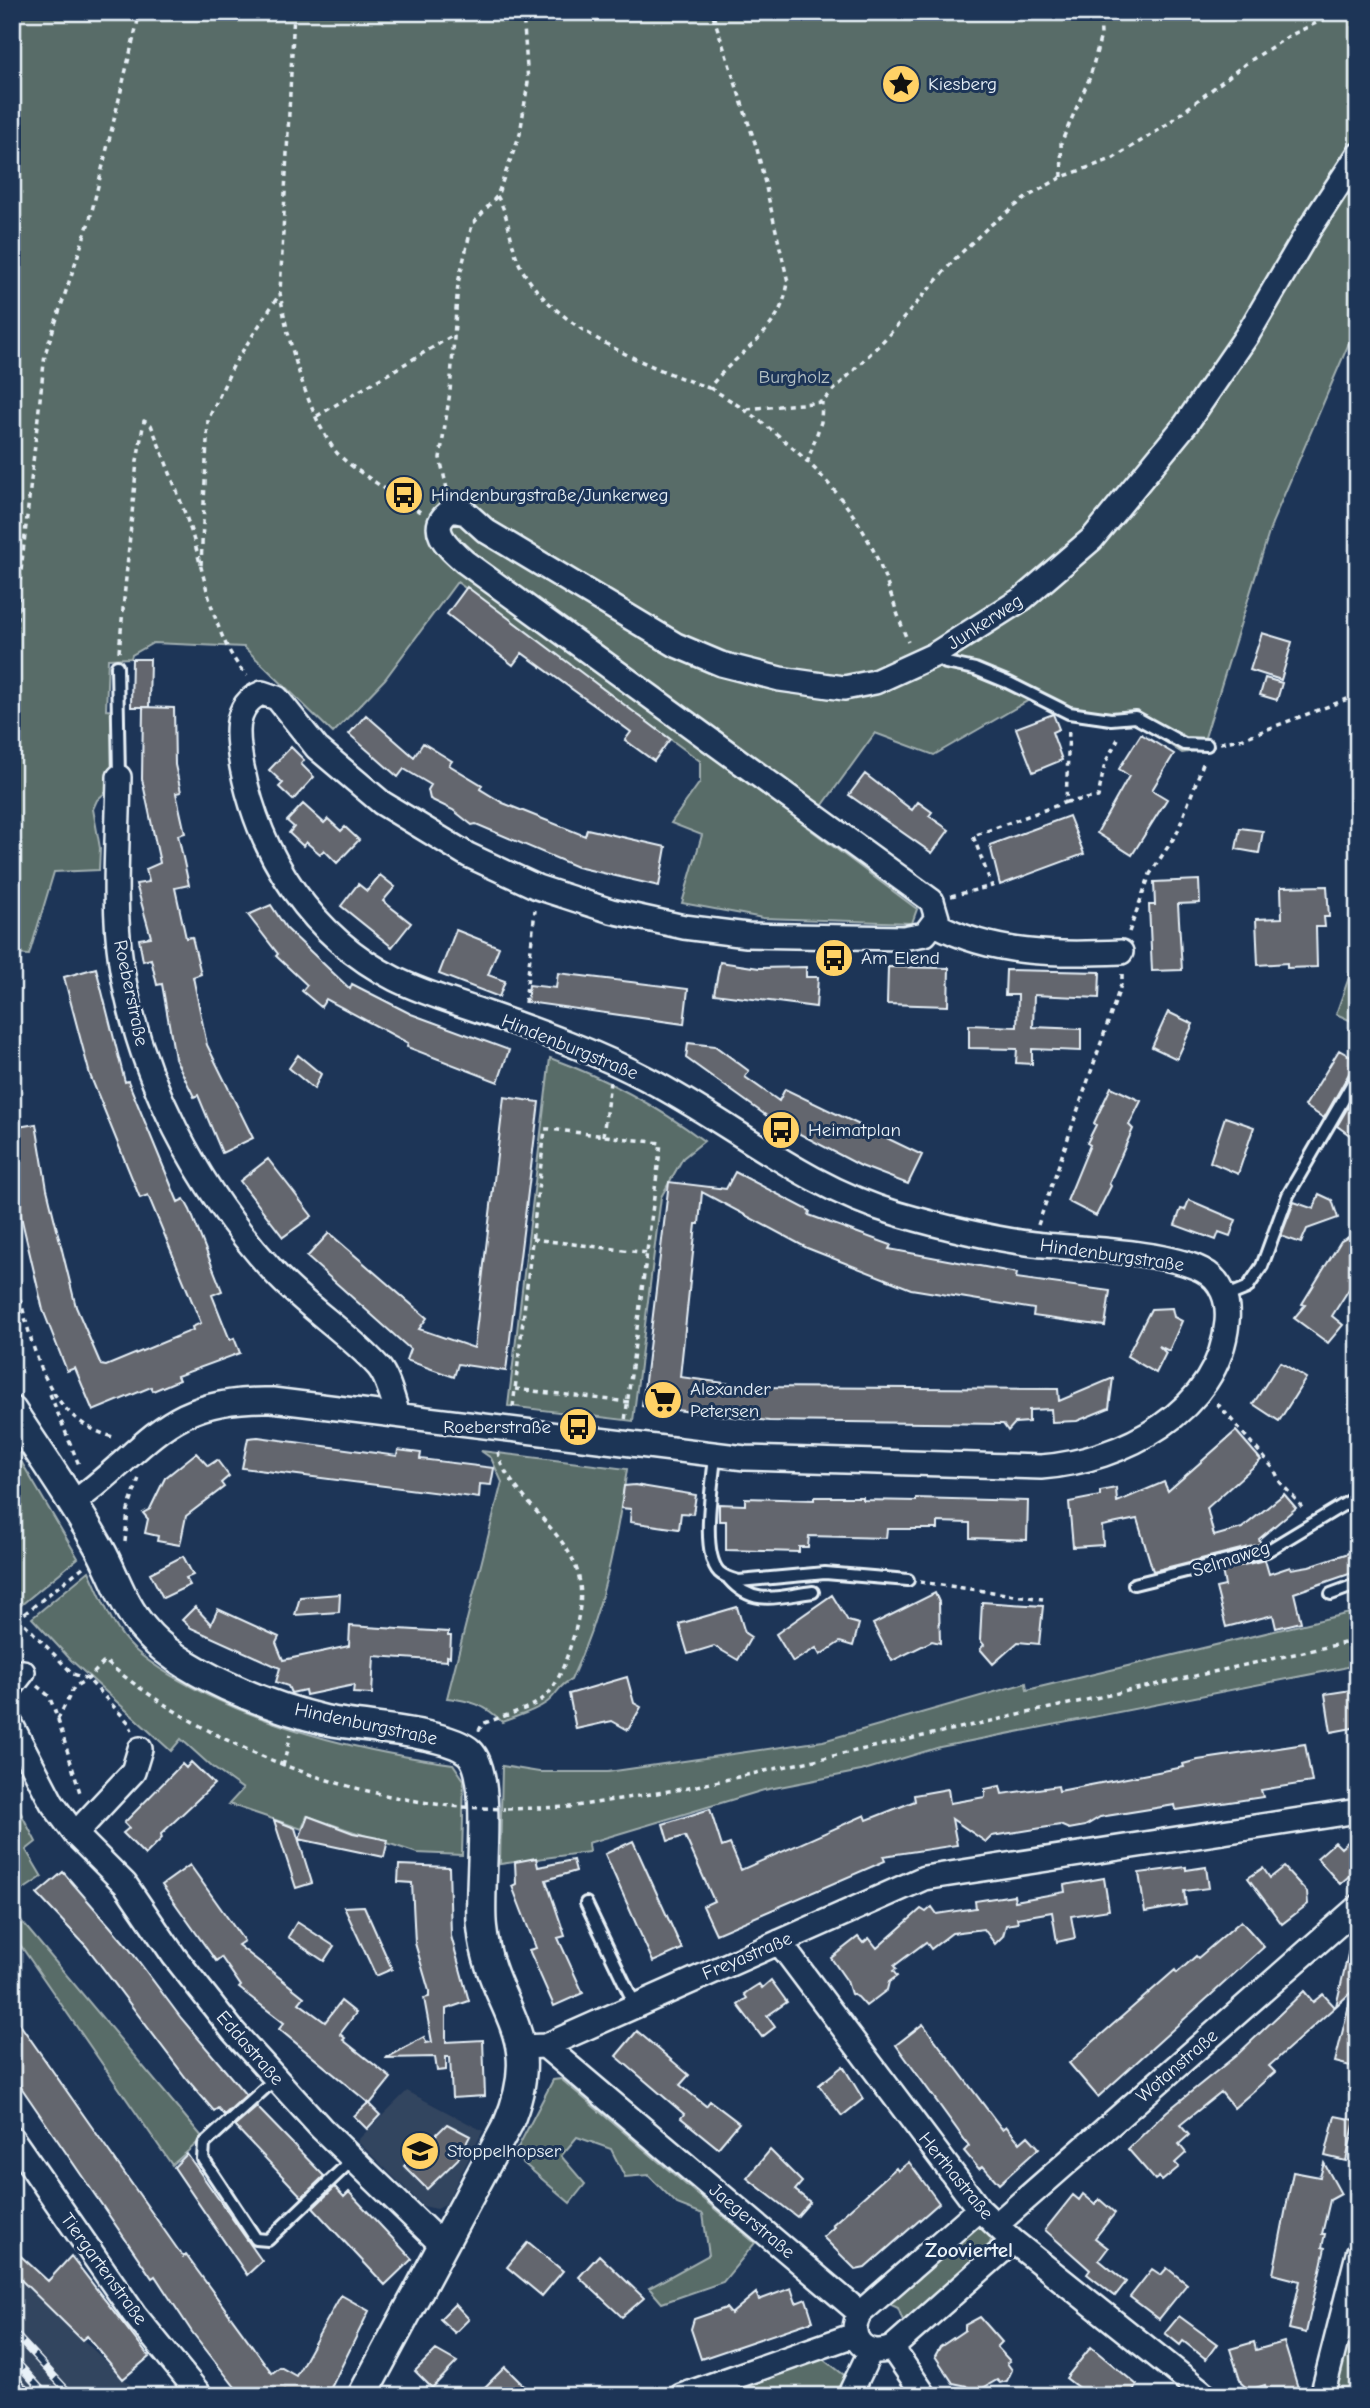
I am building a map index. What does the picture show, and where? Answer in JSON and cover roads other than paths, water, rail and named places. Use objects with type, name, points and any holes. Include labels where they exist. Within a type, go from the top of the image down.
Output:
[{"type":"street","name":"Junkerweg","points":[[933,913],[466,562],[444,544],[445,517],[466,513],[486,531],[676,645],[721,664],[780,679],[844,688],[875,682],[925,659],[1022,599],[1093,539],[1186,424],[1248,334],[1310,228],[1358,155]]},
{"type":"street","name":"Hindenburgstraße","points":[[933,913],[925,934],[903,938],[747,935],[684,927],[611,911],[537,887],[468,855],[382,803],[317,748],[277,698],[262,693],[249,699],[243,707],[238,725],[238,746],[247,791],[265,842],[292,890],[321,923],[376,968],[398,980],[571,1043],[645,1078],[789,1166],[870,1204],[979,1235],[1184,1264],[1202,1270],[1213,1278],[1225,1297]]},
{"type":"street","name":"Roeberstraße","points":[[119,777],[116,915],[121,964],[139,1038],[166,1110],[200,1174],[243,1236],[303,1301],[380,1367],[398,1415]]},
{"type":"street","points":[[933,913],[976,943],[1028,953],[1122,951]]},
{"type":"street","points":[[73,1503],[173,1420],[198,1408],[242,1399],[398,1415],[715,1455],[901,1465],[1058,1466],[1088,1461],[1133,1443],[1174,1416],[1201,1386],[1221,1354],[1228,1314],[1225,1297]]},
{"type":"street","name":"Hindenburgstraße","points":[[12,1411],[73,1503],[143,1629],[164,1648],[210,1676],[296,1711],[324,1720],[444,1741],[470,1752],[480,1767],[484,1797],[482,1929],[493,1972],[533,2047]]},
{"type":"street","name":"Eddastraße","points":[[12,1726],[52,1803],[81,1828],[125,1884],[174,1956],[233,2031],[353,2159],[443,2246]]},
{"type":"street","points":[[81,1828],[133,1772],[140,1749]]},
{"type":"street","name":"Freyastraße","points":[[533,2047],[924,1878],[1358,1811]]},
{"type":"street","name":"Wotanstraße","points":[[872,2345],[996,2225],[1358,1907]]},
{"type":"street","name":"Herthastraße","points":[[779,1942],[996,2225],[1208,2396]]},
{"type":"street","points":[[362,2396],[517,2103],[533,2047]]},
{"type":"street","name":"Jaegerstraße","points":[[533,2047],[860,2313]]},
{"type":"street","name":"Tiergartenstraße","points":[[12,2138],[134,2314],[201,2396]]},
{"type":"street","name":"Wotanstraße","points":[[860,2313],[996,2225]]},
{"type":"street","points":[[1322,2396],[1358,2254]]},
{"type":"street","points":[[860,2313],[855,2322],[872,2345],[925,2396]]},
{"type":"street","points":[[681,2396],[872,2345]]},
{"type":"street","points":[[849,2396],[872,2345]]},
{"type":"lane","points":[[925,659],[975,669],[1069,713],[1090,718],[1135,717],[1184,744],[1207,745]]},
{"type":"lane","points":[[117,666],[119,777]]},
{"type":"lane","points":[[1225,1297],[1247,1288],[1262,1266],[1288,1195],[1358,1074]]},
{"type":"lane","points":[[715,1455],[709,1539],[711,1557],[719,1572],[739,1581],[825,1573],[908,1580]]},
{"type":"lane","name":"Selmaweg","points":[[1134,1584],[1178,1576],[1267,1551],[1358,1496]]},
{"type":"lane","points":[[727,1577],[738,1590],[757,1599],[813,1592]]},
{"type":"lane","points":[[1331,1594],[1358,1584]]},
{"type":"lane","points":[[586,1903],[635,2005]]},
{"type":"lane","points":[[276,2078],[204,2144],[203,2159],[256,2239],[268,2240],[353,2159]]},
{"type":"railway","points":[[12,2331],[72,2396]]},
{"type":"railway","points":[[12,2357],[47,2396]]},
{"type":"railway","points":[[12,2374],[31,2396]]},
{"type":"place","name":"Kiesberg","points":[[901,84]]},
{"type":"place","name":"Hindenburgstraße/Junkerweg","points":[[404,495]]},
{"type":"place","name":"Am Elend","points":[[834,958]]},
{"type":"place","name":"Heimatplan","points":[[781,1130]]},
{"type":"place","name":"Alexander Petersen","points":[[663,1400]]},
{"type":"place","name":"Roeberstraße","points":[[578,1427]]},
{"type":"place","name":"Stoppelhopser","points":[[420,2151]]},
{"type":"district","name":"Zooviertel","points":[[969,2250]]},
{"type":"park label","name":"Burgholz","points":[[794,377]]}]
